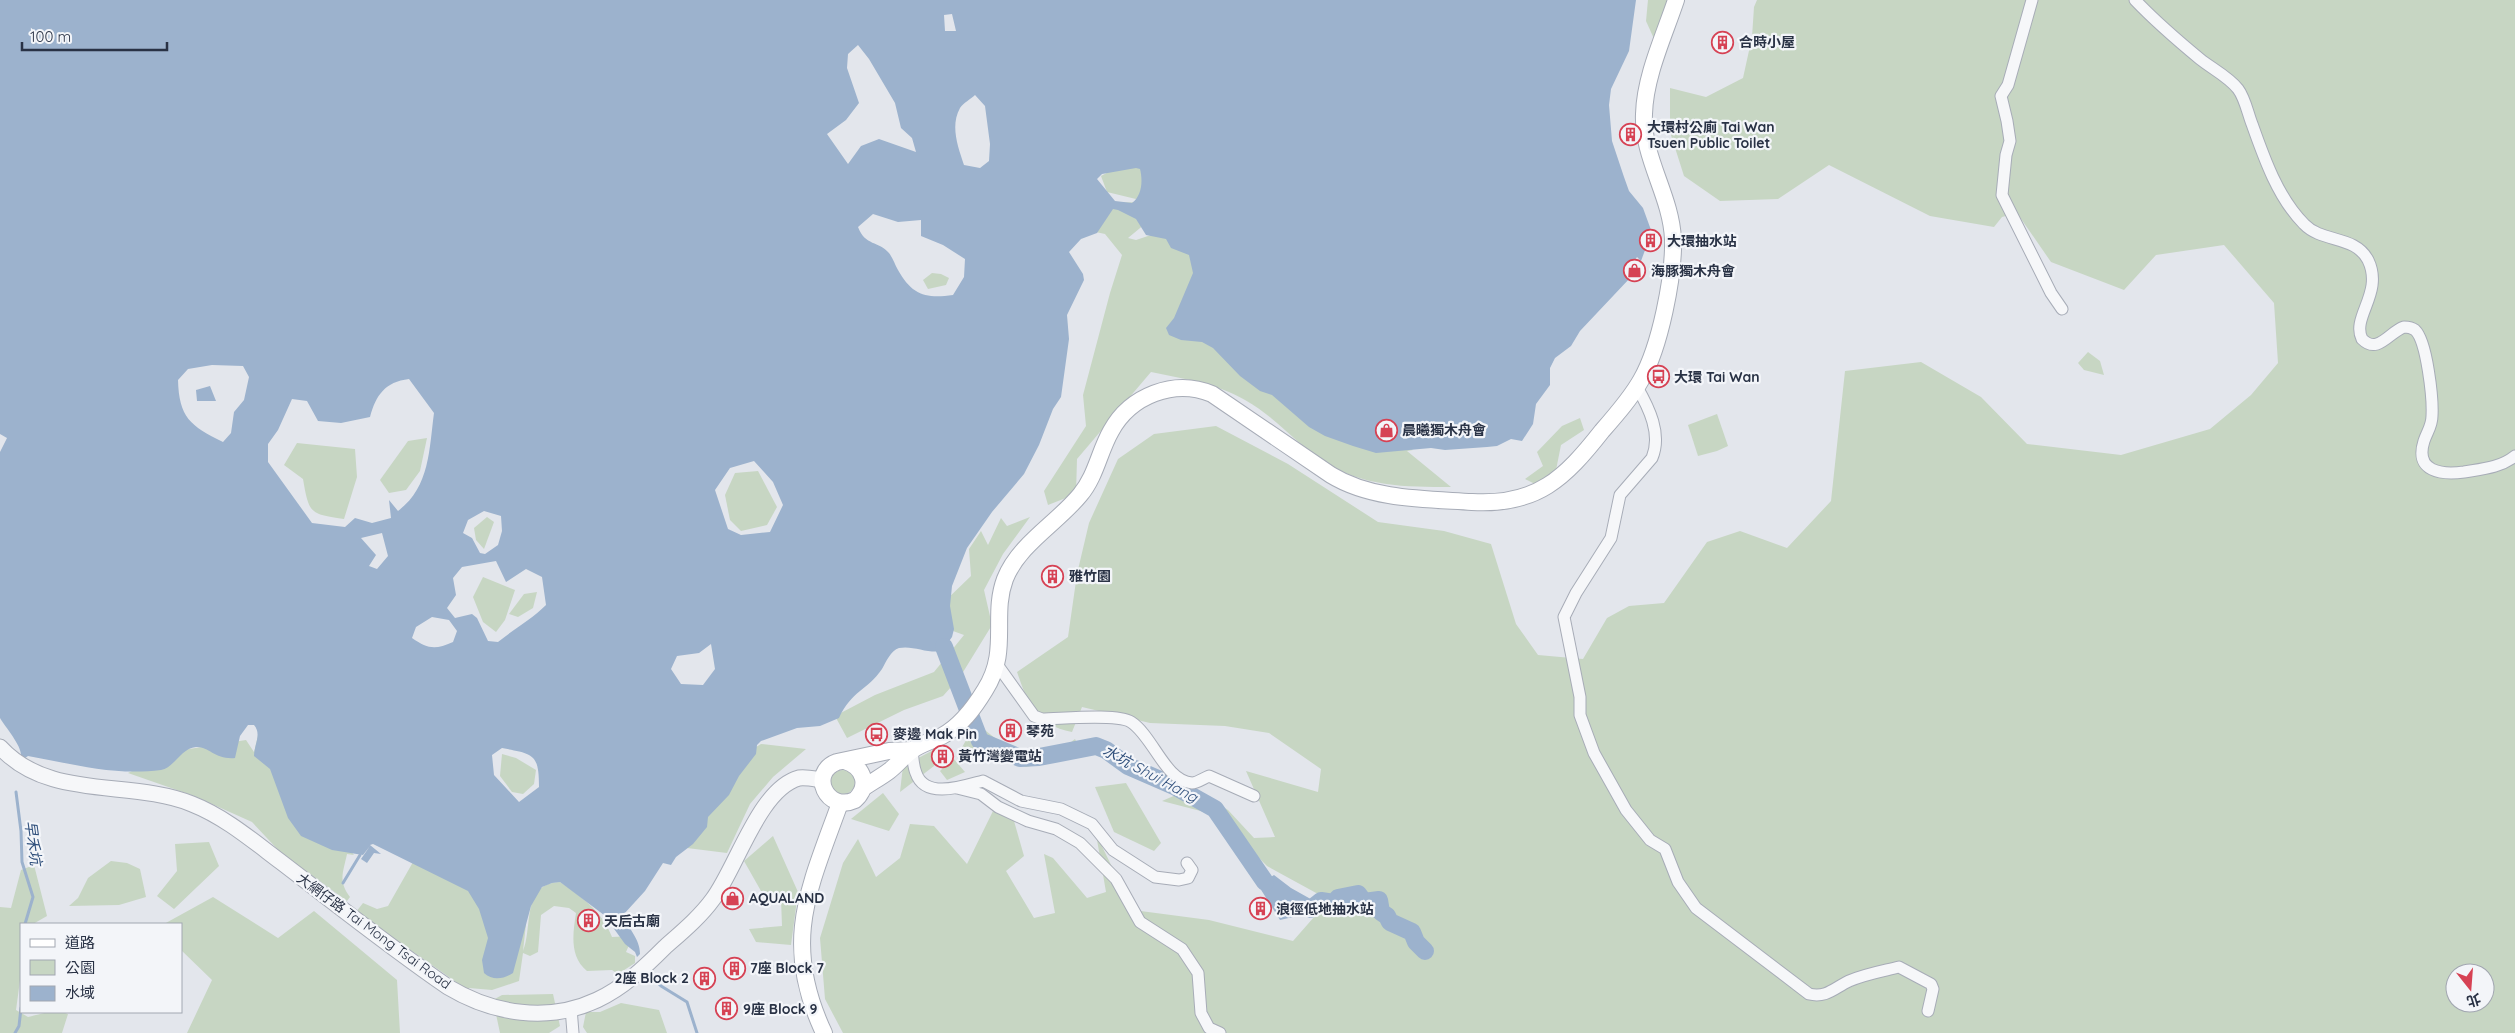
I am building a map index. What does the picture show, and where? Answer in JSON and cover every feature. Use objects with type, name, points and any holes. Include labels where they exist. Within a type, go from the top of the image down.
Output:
[{"type":"main road","points":[[912,750],[889,751],[830,766],[822,780],[826,795],[840,803],[855,800],[863,788],[887,772],[912,750],[943,735],[969,713],[987,687],[996,663],[1001,641],[1001,595],[1010,569],[1021,553],[1085,489],[1098,465],[1111,432],[1121,416],[1150,395],[1178,388],[1201,390],[1212,394],[1331,475],[1364,491],[1492,502],[1534,493],[1550,485],[1565,474],[1582,457],[1637,387],[1655,348],[1673,257],[1671,220],[1648,151],[1644,116],[1648,85],[1676,0]]},
{"type":"main road","points":[[845,761],[858,767],[862,774],[863,788]]},
{"type":"main road","points":[[824,1033],[814,1008],[806,979],[803,958],[803,924],[811,879],[840,803]]},
{"type":"street","points":[[2032,0],[2008,85],[2000,96],[2010,141],[2006,155],[2002,195],[2051,293],[2062,309]]},
{"type":"street","points":[[2136,0],[2153,19],[2239,89],[2258,140],[2285,201],[2303,224],[2320,236],[2349,243],[2364,254],[2371,268],[2372,283],[2368,303],[2359,325],[2363,340],[2372,344],[2380,344],[2404,327],[2411,327],[2417,332],[2424,351],[2432,400],[2432,422],[2422,448],[2427,466],[2436,472],[2450,474],[2496,466],[2515,456]]},
{"type":"street","points":[[1637,387],[1654,427],[1655,451],[1652,458],[1620,495],[1611,538],[1576,593],[1564,617],[1580,697],[1580,715],[1594,753],[1626,810],[1650,840],[1665,849],[1678,882],[1696,908],[1809,994],[1818,996],[1828,994],[1849,981],[1900,966],[1931,984],[1933,989],[1928,1011]]},
{"type":"street","points":[[996,663],[1034,716],[1042,719],[1100,718],[1129,720],[1152,744],[1164,764],[1181,780],[1194,783],[1210,776],[1254,796]]},
{"type":"street","name":"大網仔路 Tai Mong Tsai Road","points":[[0,747],[26,768],[50,778],[83,785],[159,793],[193,804],[211,813],[240,831],[440,981],[475,1001],[501,1010],[520,1013],[571,1008],[595,1001],[621,986],[693,922],[713,900],[730,874],[762,810],[775,795],[800,778],[822,780]]},
{"type":"street","points":[[912,750],[916,775],[928,786],[952,790],[983,781],[1021,801],[1061,809],[1092,824],[1114,850],[1155,877],[1179,880],[1188,878],[1192,870],[1187,863]]},
{"type":"street","points":[[957,788],[981,794],[998,807],[1028,821],[1056,828],[1080,844],[1116,879],[1140,922],[1182,949],[1198,972],[1201,1013],[1209,1028],[1220,1033]]},
{"type":"street","points":[[571,1008],[575,1030]]},
{"type":"green space","points":[[1648,0],[1667,0],[1665,18],[1655,41],[1646,21]]},
{"type":"green space","points":[[1757,0],[2515,0],[2515,1033],[843,1033],[825,999],[820,938],[843,863],[858,839],[876,877],[900,858],[910,824],[934,826],[967,864],[993,811],[1014,821],[1024,856],[1006,871],[1034,918],[1055,913],[1044,854],[1053,858],[1087,898],[1106,892],[1096,834],[1133,910],[1209,920],[1293,941],[1329,900],[1267,866],[1216,815],[1162,801],[1192,788],[1228,810],[1254,838],[1275,837],[1246,771],[1318,792],[1321,769],[1269,733],[1225,726],[1150,723],[1082,707],[1072,732],[1060,729],[1042,718],[1035,711],[1025,694],[1017,672],[1068,637],[1077,574],[1089,523],[1118,459],[1154,434],[1216,426],[1288,464],[1378,522],[1444,531],[1491,544],[1516,624],[1538,655],[1583,659],[1607,618],[1629,606],[1664,603],[1707,542],[1740,531],[1787,548],[1831,501],[1845,371],[1921,362],[1981,397],[2027,444],[2121,455],[2210,429],[2251,395],[2278,363],[2274,303],[2224,245],[2156,255],[2124,290],[2051,262],[2017,213],[2002,217],[1994,227],[1930,216],[1829,165],[1778,199],[1720,201],[1684,176],[1670,132],[1670,88],[1706,97],[1743,78],[1752,37],[1754,7]]},
{"type":"green space","points":[[1133,159],[1145,175],[1140,200],[1107,192],[1101,176]]},
{"type":"green space","points":[[1143,202],[1157,214],[1128,238],[1136,240],[1160,232],[1198,250],[1413,450],[1407,451],[1451,487],[1401,486],[1369,481],[1353,476],[1323,461],[1256,406],[1234,394],[1200,382],[1151,372],[1077,459],[1076,494],[1048,505],[1044,491],[1086,426],[1083,395],[1122,255],[1105,234],[1077,228],[1100,203]]},
{"type":"green space","points":[[932,273],[941,274],[949,278],[946,285],[928,289],[923,280]]},
{"type":"green space","points":[[2088,352],[2100,361],[2104,375],[2084,370],[2078,363]]},
{"type":"green space","points":[[1717,414],[1728,446],[1698,456],[1688,425]]},
{"type":"green space","points":[[1580,418],[1584,430],[1561,445],[1556,470],[1537,485],[1525,479],[1543,466],[1537,452],[1562,426]]},
{"type":"green space","points":[[427,438],[420,471],[406,490],[389,493],[380,480],[408,441]]},
{"type":"green space","points":[[297,443],[355,449],[357,477],[344,519],[324,516],[313,510],[307,499],[303,479],[284,465]]},
{"type":"green space","points":[[758,471],[777,507],[767,525],[741,531],[730,520],[725,495],[735,473]]},
{"type":"green space","points":[[487,517],[494,522],[484,549],[476,540],[474,528]]},
{"type":"green space","points":[[1030,517],[1003,554],[984,590],[992,625],[960,677],[943,696],[904,710],[847,738],[835,716],[875,695],[934,672],[964,635],[953,631],[943,603],[971,576],[969,549],[981,531],[988,545],[1001,518],[1007,526]]},
{"type":"green space","points":[[483,577],[515,590],[505,620],[496,632],[483,622],[473,597]]},
{"type":"green space","points":[[537,592],[533,608],[518,617],[509,614],[524,594]]},
{"type":"green space","points":[[976,723],[1015,754],[1062,749],[1075,739],[1083,756],[1026,767],[998,757],[961,749]]},
{"type":"green space","points":[[258,736],[354,855],[347,854],[343,872],[344,886],[350,897],[347,901],[281,853],[252,822],[194,796],[128,773],[170,752],[246,740],[254,752]]},
{"type":"green space","points":[[761,744],[806,749],[773,777],[750,804],[727,853],[687,848],[707,777]]},
{"type":"green space","points":[[945,744],[934,766],[900,792],[903,766]]},
{"type":"green space","points":[[502,754],[516,758],[536,770],[534,784],[523,794],[512,792],[500,776]]},
{"type":"green space","points":[[953,758],[965,772],[947,780],[940,771]]},
{"type":"green space","points":[[843,770],[852,773],[855,782],[852,791],[843,794],[834,791],[831,782],[834,773]]},
{"type":"green space","points":[[1126,783],[1161,843],[1154,851],[1114,832],[1095,787]]},
{"type":"green space","points":[[883,793],[899,814],[889,831],[851,819]]},
{"type":"green space","points":[[773,836],[798,892],[791,945],[756,942],[749,929],[782,926],[781,899],[761,891],[744,861]]},
{"type":"green space","points":[[209,842],[219,866],[174,909],[157,896],[177,871],[175,844]]},
{"type":"green space","points":[[417,855],[526,924],[523,951],[534,898],[539,890],[548,884],[560,882],[597,912],[612,937],[633,936],[626,952],[635,956],[635,963],[618,974],[612,970],[587,971],[581,965],[575,951],[573,936],[576,913],[569,908],[554,906],[541,915],[538,952],[530,956],[523,953],[519,981],[492,990],[469,988],[469,991],[356,912],[363,903],[377,909],[388,906]]},
{"type":"green space","points":[[111,861],[127,863],[140,869],[146,897],[119,905],[69,906],[78,898],[88,878]]},
{"type":"green space","points":[[34,865],[47,916],[35,923],[20,923],[20,980],[16,1010],[28,1017],[43,1013],[68,1014],[62,1033],[0,1033],[0,907],[11,908],[21,870]]},
{"type":"green space","points":[[213,897],[278,938],[314,911],[397,980],[400,1033],[187,1033],[212,980],[182,951],[182,923],[166,923]]},
{"type":"green space","points":[[553,994],[560,1026],[549,1033],[500,1033],[493,1000],[502,995]]},
{"type":"green space","points":[[621,1003],[659,1010],[667,1033],[587,1033],[583,1027],[586,1012],[600,1012]]},
{"type":"water","points":[[0,0],[1636,0],[1629,51],[1611,89],[1609,105],[1612,141],[1629,191],[1643,208],[1651,234],[1641,261],[1637,257],[1627,273],[1630,278],[1580,331],[1571,346],[1555,358],[1550,368],[1550,385],[1536,404],[1533,424],[1522,441],[1511,439],[1497,446],[1487,447],[1445,450],[1431,448],[1376,453],[1325,436],[1309,427],[1272,395],[1260,391],[1240,376],[1213,348],[1202,342],[1181,340],[1169,335],[1166,328],[1174,318],[1193,273],[1189,255],[1171,248],[1166,239],[1146,235],[1136,219],[1113,209],[1097,233],[1081,239],[1069,252],[1083,274],[1084,280],[1067,315],[1069,339],[1061,397],[1053,409],[1039,445],[1024,474],[992,512],[967,548],[952,586],[950,606],[954,629],[952,637],[942,651],[937,652],[904,647],[896,649],[871,682],[849,702],[839,718],[820,726],[797,728],[761,741],[757,745],[756,754],[739,776],[729,795],[708,817],[707,827],[693,844],[676,857],[671,865],[663,863],[645,891],[624,914],[638,943],[640,954],[637,957],[635,952],[625,944],[604,915],[560,882],[552,883],[542,887],[531,906],[513,973],[506,977],[498,978],[487,976],[484,973],[482,960],[488,938],[479,909],[468,891],[373,844],[370,845],[381,854],[374,853],[367,863],[361,859],[370,846],[363,855],[332,850],[301,836],[288,818],[270,769],[254,756],[258,736],[254,725],[248,725],[240,736],[235,758],[223,757],[196,747],[186,751],[170,766],[161,770],[110,770],[21,756],[16,742],[0,718],[0,452],[7,438],[0,434]],"holes":[[[952,14],[956,31],[945,31],[944,15]],[[858,45],[869,59],[895,103],[901,128],[912,138],[916,152],[879,139],[861,146],[848,164],[827,134],[846,120],[859,103],[847,68],[848,54]],[[975,95],[985,106],[990,144],[989,161],[980,168],[964,165],[959,151],[955,129],[957,115],[961,106]],[[1136,168],[1140,169],[1141,188],[1135,200],[1132,203],[1115,201],[1097,179],[1102,174]],[[873,214],[898,222],[921,220],[921,236],[943,245],[965,259],[964,277],[953,295],[935,296],[921,293],[914,290],[903,278],[892,257],[885,249],[864,237],[858,227]],[[212,365],[243,366],[249,377],[244,400],[234,412],[231,433],[223,442],[202,431],[188,419],[181,403],[178,380],[188,369]],[[409,379],[434,413],[429,454],[422,479],[416,491],[398,511],[389,500],[391,518],[372,523],[355,518],[345,527],[312,523],[268,462],[268,444],[278,430],[292,399],[307,401],[318,421],[341,423],[370,417],[375,402],[394,383]],[[754,461],[773,482],[783,505],[770,532],[741,535],[728,529],[715,490],[730,468]],[[484,511],[501,516],[502,531],[498,545],[485,554],[480,553],[472,538],[463,533],[468,520]],[[382,533],[388,556],[377,569],[369,566],[376,555],[361,538]],[[496,561],[506,582],[526,569],[542,577],[546,605],[498,642],[488,641],[477,618],[472,614],[455,618],[447,608],[456,595],[453,578],[462,567]],[[432,617],[449,620],[457,631],[453,642],[441,646],[432,647],[412,638],[416,627]],[[711,644],[715,669],[703,685],[681,684],[671,669],[677,656],[699,653]],[[502,748],[527,754],[532,757],[538,767],[539,787],[519,802],[494,775],[492,755]]]},
{"type":"water","points":[[210,386],[216,401],[197,401],[196,390]]},
{"type":"water","points":[[1274,875],[1291,888],[1316,902],[1315,912],[1280,920],[1258,885]]},
{"type":"waterway","name":"水坑 Shui Hang","points":[[944,647],[980,741],[1020,758],[1039,757],[1096,746],[1106,750],[1128,766],[1174,786],[1215,809],[1265,882]]},
{"type":"waterway","name":"早禾坑","points":[[16,792],[21,831],[22,862],[33,897],[25,923]]},
{"type":"waterway","points":[[343,883],[360,855]]},
{"type":"waterway","points":[[1311,909],[1321,901],[1334,903],[1338,898],[1358,894],[1364,902],[1379,900],[1381,912],[1387,916],[1390,922],[1412,932],[1416,942],[1425,951]]},
{"type":"waterway","points":[[651,977],[661,986],[687,1002],[697,1033]]},
{"type":"waterway","name":"早禾坑","points":[[15,1033],[19,1026],[20,1013]]},
{"type":"place","name":"合時小屋","points":[[1723,42]]},
{"type":"place","name":"大環村公廁 Tai Wan Tsuen Public Toilet","points":[[1631,135]]},
{"type":"place","name":"大環抽水站","points":[[1651,241]]},
{"type":"place","name":"海豚獨木舟會","points":[[1635,271]]},
{"type":"place","name":"大環 Tai Wan","points":[[1658,377]]},
{"type":"place","name":"晨曦獨木舟會","points":[[1386,430]]},
{"type":"place","name":"雅竹園","points":[[1053,576]]},
{"type":"place","name":"琴苑","points":[[1010,731]]},
{"type":"place","name":"麥邊 Mak Pin","points":[[877,734]]},
{"type":"place","name":"黃竹灣變電站","points":[[942,756]]},
{"type":"place","name":"AQUALAND","points":[[733,898]]},
{"type":"place","name":"浪徑低地抽水站","points":[[1260,909]]},
{"type":"place","name":"天后古廟","points":[[588,921]]},
{"type":"place","name":"7座 Block 7","points":[[734,968]]},
{"type":"place","name":"2座 Block 2","points":[[705,978]]},
{"type":"place","name":"9座 Block 9","points":[[727,1009]]}]
